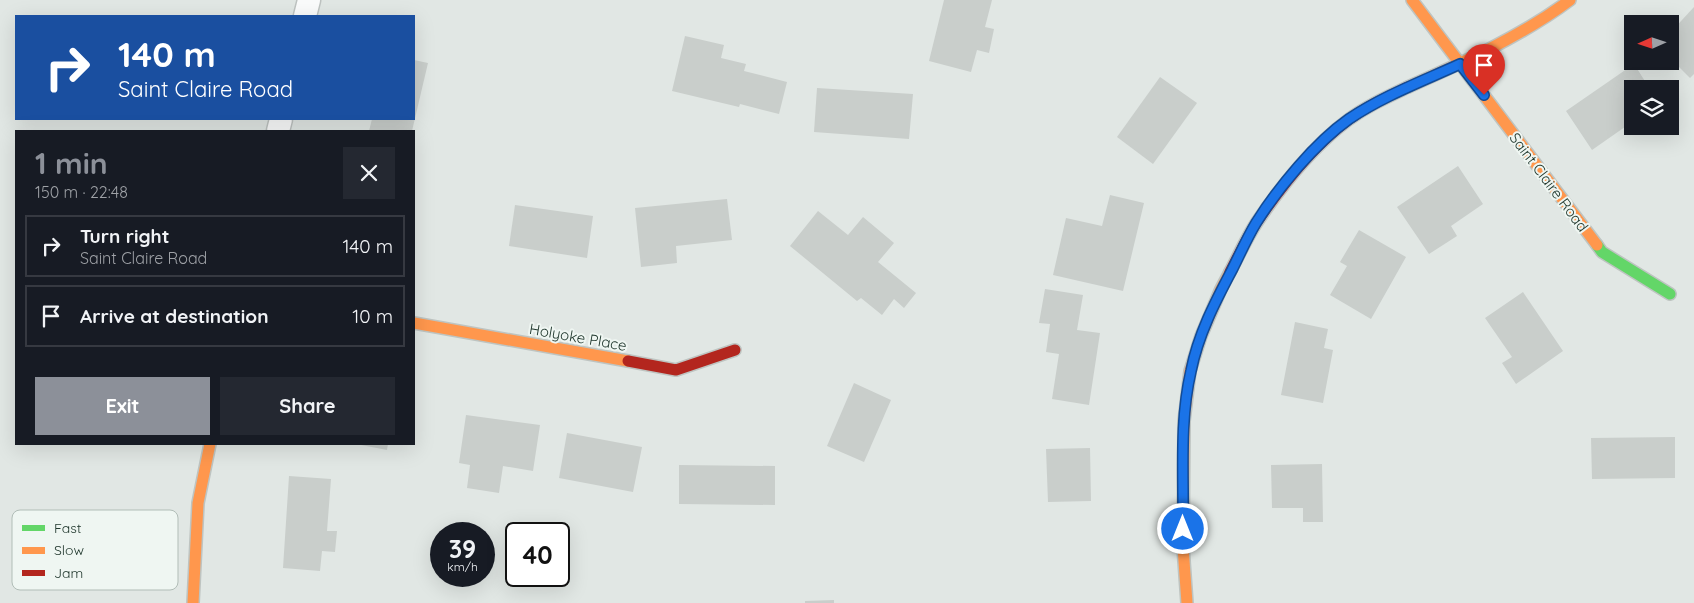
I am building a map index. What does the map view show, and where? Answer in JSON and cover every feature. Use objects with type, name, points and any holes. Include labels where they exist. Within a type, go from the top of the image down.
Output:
[{"type":"street","points":[[305,15],[309,0]]},
{"type":"street","name":"Saint Claire Road","points":[[1412,0],[1602,252],[1670,294]]},
{"type":"street","points":[[1187,603],[1183,547],[1184,422],[1190,371],[1201,336],[1221,289],[1256,223],[1286,182],[1320,144],[1348,120],[1380,100],[1460,64],[1550,15],[1570,0]]},
{"type":"street","name":"Holyoke Place","points":[[415,323],[676,370],[735,350]]},
{"type":"street","points":[[193,603],[198,503],[210,445]]},
{"type":"building","points":[[944,0],[992,0],[985,27],[994,29],[989,53],[977,50],[971,72],[929,61]]},
{"type":"building","points":[[1694,7],[1694,74],[1690,78],[1679,67],[1679,23]]},
{"type":"building","points":[[685,36],[724,45],[721,58],[746,64],[744,71],[787,82],[779,114],[740,104],[739,107],[672,91]]},
{"type":"building","points":[[415,60],[428,63],[415,118]]},
{"type":"building","points":[[1625,70],[1638,70],[1644,80],[1624,80],[1624,128],[1592,150],[1566,111]]},
{"type":"building","points":[[1160,77],[1197,103],[1153,164],[1117,137]]},
{"type":"building","points":[[817,88],[913,94],[909,139],[814,132]]},
{"type":"building","points":[[372,120],[415,120],[412,130],[369,130]]},
{"type":"building","points":[[1458,166],[1483,204],[1451,226],[1457,236],[1429,254],[1397,207]]},
{"type":"building","points":[[1110,195],[1144,203],[1123,291],[1053,275],[1066,218],[1102,226]]},
{"type":"building","points":[[727,199],[732,240],[676,246],[677,263],[641,267],[635,208]]},
{"type":"building","points":[[515,205],[593,216],[587,258],[509,246]]},
{"type":"building","points":[[818,211],[848,235],[863,217],[894,243],[878,262],[916,293],[904,308],[894,299],[882,315],[861,298],[857,301],[790,246]]},
{"type":"building","points":[[1359,230],[1406,257],[1371,319],[1330,295],[1347,266],[1340,262]]},
{"type":"building","points":[[1045,289],[1083,295],[1077,330],[1100,333],[1089,405],[1052,399],[1059,354],[1046,352],[1050,324],[1039,323]]},
{"type":"building","points":[[1523,292],[1563,351],[1516,384],[1502,363],[1512,357],[1485,318]]},
{"type":"building","points":[[1295,322],[1328,329],[1324,348],[1333,350],[1323,403],[1281,395]]},
{"type":"building","points":[[854,383],[891,400],[864,462],[827,446]]},
{"type":"building","points":[[466,415],[540,425],[533,471],[503,466],[499,493],[467,488],[470,465],[459,463]]},
{"type":"building","points":[[567,433],[642,447],[633,492],[559,478]]},
{"type":"building","points":[[1675,437],[1675,478],[1592,479],[1591,438]]},
{"type":"building","points":[[361,445],[388,445],[387,450]]},
{"type":"building","points":[[1090,448],[1091,501],[1048,502],[1046,449]]},
{"type":"building","points":[[1322,464],[1323,522],[1303,522],[1303,508],[1272,508],[1271,465]]},
{"type":"building","points":[[679,465],[775,466],[775,505],[679,504]]},
{"type":"building","points":[[289,476],[331,479],[327,531],[337,531],[335,552],[322,551],[320,571],[283,568]]},
{"type":"building","points":[[834,600],[834,603],[805,603],[805,601]]},
{"type":"traffic: fast","points":[[1597,245],[1602,252],[1670,294]]},
{"type":"traffic: slow","points":[[1412,0],[1597,245]]},
{"type":"traffic: slow","points":[[1408,87],[1512,37],[1570,0]]},
{"type":"traffic: slow","points":[[1187,603],[1183,547],[1184,421],[1190,371],[1201,336],[1230,272]]},
{"type":"traffic: slow","points":[[415,323],[628,361]]},
{"type":"traffic: slow","points":[[193,603],[198,503],[210,445]]},
{"type":"traffic: jam","points":[[1230,272],[1257,222],[1287,181],[1310,154],[1355,115],[1408,87]]},
{"type":"traffic: jam","points":[[628,361],[676,370],[735,350]]},
{"type":"route","points":[[1183,529],[1184,422],[1190,371],[1201,336],[1221,289],[1256,223],[1286,182],[1320,144],[1348,120],[1380,100],[1460,64],[1484,95]]}]
